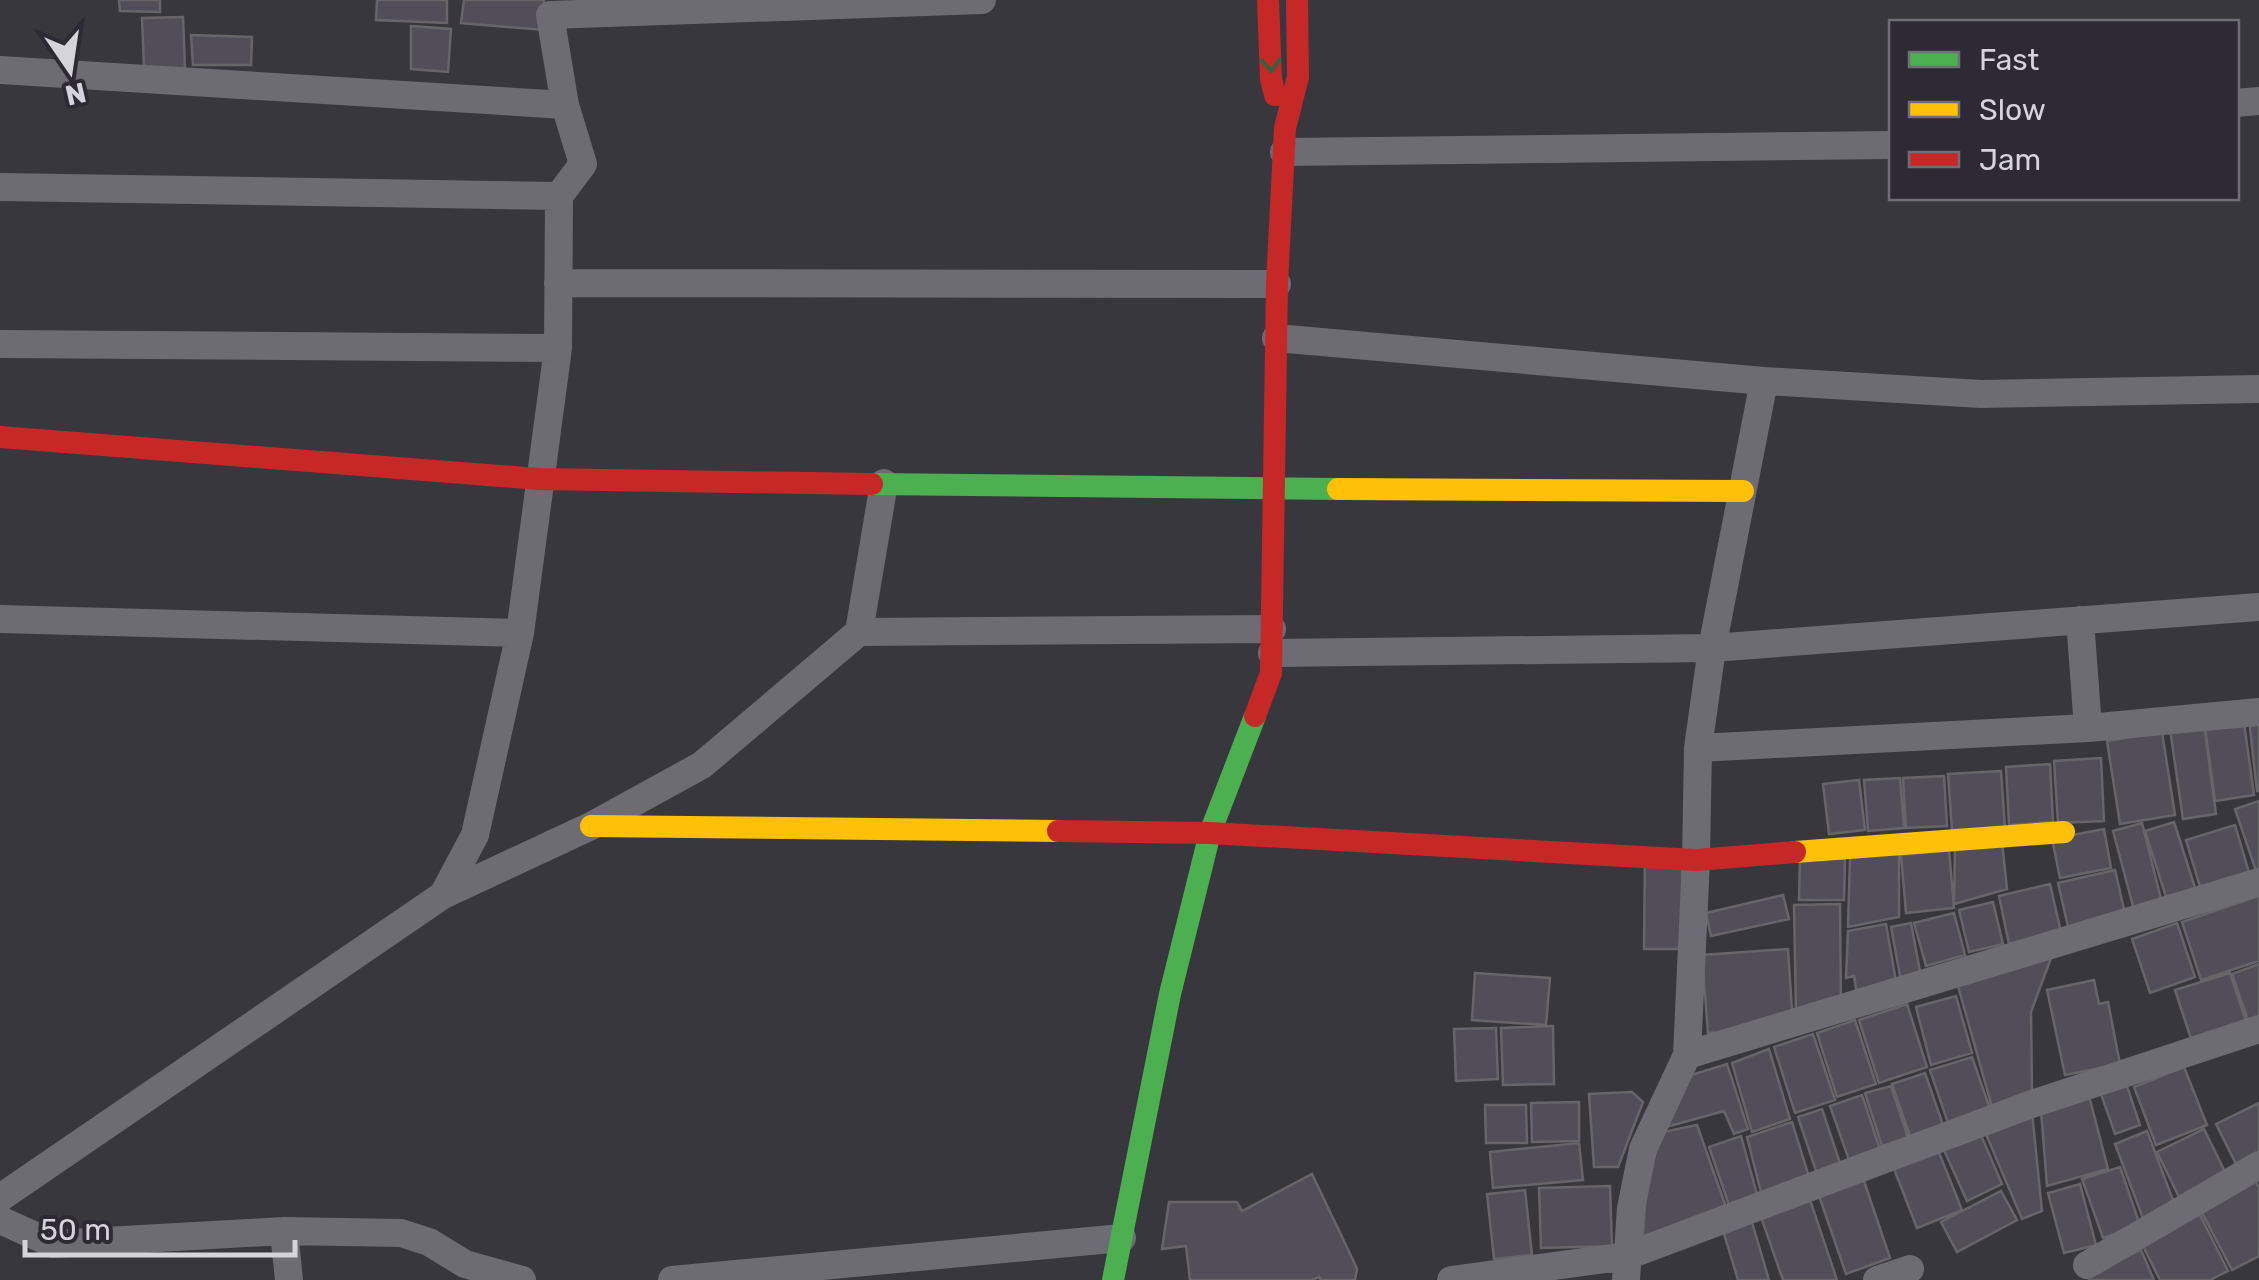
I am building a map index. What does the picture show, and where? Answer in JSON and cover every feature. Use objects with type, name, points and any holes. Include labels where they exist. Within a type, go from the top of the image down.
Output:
[{"type":"street","points":[[443,894],[475,835],[520,633],[558,348],[559,196],[583,164],[565,105],[550,15],[982,0]]},
{"type":"street","points":[[1268,0],[1271,80],[1284,140]]},
{"type":"street","points":[[1113,1280],[1170,994],[1210,833],[1271,672],[1278,284],[1284,140],[1298,77],[1297,0]]},
{"type":"street","points":[[0,70],[565,105]]},
{"type":"street","points":[[1284,140],[1889,144]]},
{"type":"street","points":[[0,186],[559,196]]},
{"type":"street","points":[[558,283],[1278,284]]},
{"type":"street","points":[[1276,338],[1764,380],[1980,394],[2259,389]]},
{"type":"street","points":[[0,344],[558,348]]},
{"type":"street","points":[[1626,1268],[1631,1208],[1644,1150],[1687,1055],[1698,748],[1712,648],[1764,380]]},
{"type":"street","points":[[0,437],[540,479],[1743,491]]},
{"type":"street","points":[[0,1198],[443,894],[591,826],[702,765],[859,632],[884,483]]},
{"type":"street","points":[[859,632],[1712,648],[2259,606]]},
{"type":"street","points":[[0,620],[520,633]]},
{"type":"street","points":[[2080,620],[2088,728]]},
{"type":"street","points":[[1698,748],[2088,728],[2259,712]]},
{"type":"street","points":[[591,826],[1210,833],[1696,860],[2064,832]]},
{"type":"street","points":[[1687,1055],[2259,882]]},
{"type":"street","points":[[1451,1280],[1626,1268],[2029,1105],[2259,1029]]},
{"type":"street","points":[[2087,1266],[2259,1165]]},
{"type":"street","points":[[0,1220],[53,1244],[284,1231],[401,1234],[428,1242],[465,1264],[522,1280]]},
{"type":"street","points":[[284,1231],[289,1280]]},
{"type":"street","points":[[672,1280],[1122,1238]]},
{"type":"street","points":[[1878,1280],[1910,1268]]},
{"type":"building","points":[[119,0],[160,0],[160,12],[120,11]]},
{"type":"building","points":[[377,0],[447,0],[447,23],[376,20]]},
{"type":"building","points":[[464,0],[544,0],[544,30],[461,23]]},
{"type":"building","points":[[183,17],[185,68],[144,68],[142,18]]},
{"type":"building","points":[[411,26],[451,29],[448,72],[411,69]]},
{"type":"building","points":[[191,35],[252,37],[251,65],[193,65]]},
{"type":"building","points":[[2259,718],[2259,791],[2257,791],[2249,719]]},
{"type":"building","points":[[2244,723],[2254,795],[2215,801],[2205,728]]},
{"type":"building","points":[[2204,724],[2216,814],[2183,819],[2170,729]]},
{"type":"building","points":[[2162,732],[2175,815],[2120,824],[2107,741]]},
{"type":"building","points":[[2101,758],[2104,821],[2058,823],[2054,761]]},
{"type":"building","points":[[2050,764],[2053,822],[2009,825],[2006,767]]},
{"type":"building","points":[[2001,771],[2005,827],[1952,830],[1948,774]]},
{"type":"building","points":[[1944,776],[1947,826],[1906,828],[1903,778]]},
{"type":"building","points":[[1900,778],[1904,828],[1868,831],[1864,780]]},
{"type":"building","points":[[1859,780],[1865,830],[1829,834],[1823,784]]},
{"type":"building","points":[[2259,801],[2259,873],[2257,874],[2235,809]]},
{"type":"building","points":[[2174,822],[2197,894],[2168,903],[2145,831]]},
{"type":"building","points":[[2142,823],[2162,903],[2134,910],[2113,831]]},
{"type":"building","points":[[2235,825],[2250,876],[2201,890],[2186,840]]},
{"type":"building","points":[[2104,829],[2111,868],[2060,878],[2052,839]]},
{"type":"building","points":[[2002,842],[2007,889],[1954,904],[1955,849]]},
{"type":"building","points":[[1949,850],[1954,908],[1906,913],[1901,855]]},
{"type":"building","points":[[1899,852],[1899,917],[1848,927],[1850,858]]},
{"type":"building","points":[[1645,857],[1682,857],[1682,949],[1644,949]]},
{"type":"building","points":[[1800,858],[1845,859],[1844,900],[1799,900]]},
{"type":"building","points":[[2115,870],[2126,918],[2069,931],[2058,883]]},
{"type":"building","points":[[2050,884],[2061,932],[2009,944],[1999,896]]},
{"type":"building","points":[[1783,895],[1789,919],[1711,936],[1706,913]]},
{"type":"building","points":[[2259,896],[2259,961],[2201,980],[2182,922]]},
{"type":"building","points":[[1993,902],[2003,944],[1969,952],[1959,910]]},
{"type":"building","points":[[1840,904],[1841,1012],[1796,1013],[1794,905]]},
{"type":"building","points":[[1954,913],[1965,955],[1926,966],[1914,923]]},
{"type":"building","points":[[1911,923],[1921,977],[1901,981],[1891,927]]},
{"type":"building","points":[[2177,923],[2195,977],[2150,993],[2132,939]]},
{"type":"building","points":[[1886,924],[1897,987],[1857,995],[1854,976],[1846,978],[1848,931]]},
{"type":"building","points":[[1788,949],[1793,1026],[1708,1033],[1702,955]]},
{"type":"building","points":[[2051,958],[2031,1012],[2032,1091],[1992,1107],[1958,986]]},
{"type":"building","points":[[2259,964],[2259,1023],[2250,1026],[2232,974]]},
{"type":"building","points":[[1475,973],[1550,978],[1546,1025],[1472,1020]]},
{"type":"building","points":[[2230,973],[2248,1027],[2193,1045],[2175,990]]},
{"type":"building","points":[[2094,980],[2099,1004],[2108,1002],[2120,1064],[2065,1075],[2047,990]]},
{"type":"building","points":[[1956,996],[1972,1053],[1931,1065],[1916,1007]]},
{"type":"building","points":[[1907,1004],[1927,1067],[1879,1083],[1859,1020]]},
{"type":"building","points":[[1855,1020],[1876,1084],[1837,1097],[1817,1033]]},
{"type":"building","points":[[1553,1026],[1554,1084],[1503,1085],[1501,1028]]},
{"type":"building","points":[[1496,1028],[1498,1079],[1456,1081],[1454,1029]]},
{"type":"building","points":[[1813,1034],[1835,1100],[1795,1113],[1774,1047]]},
{"type":"building","points":[[1769,1049],[1790,1119],[1752,1132],[1732,1063]]},
{"type":"building","points":[[1972,1057],[1990,1109],[1948,1123],[1930,1070]]},
{"type":"building","points":[[1727,1064],[1748,1129],[1734,1134],[1724,1111],[1659,1129],[1691,1075]]},
{"type":"building","points":[[2184,1067],[2207,1125],[2156,1145],[2134,1087]]},
{"type":"building","points":[[1925,1073],[1943,1125],[1910,1136],[1892,1084]]},
{"type":"building","points":[[1891,1086],[1908,1138],[1882,1146],[1865,1093]]},
{"type":"building","points":[[2127,1086],[2140,1125],[2115,1134],[2101,1094]]},
{"type":"building","points":[[1632,1092],[1643,1102],[1618,1167],[1594,1167],[1589,1094]]},
{"type":"building","points":[[1862,1095],[1880,1149],[1849,1160],[1830,1106]]},
{"type":"building","points":[[2089,1096],[2108,1169],[2047,1186],[2041,1110]]},
{"type":"building","points":[[1579,1102],[1579,1141],[1532,1142],[1531,1103]]},
{"type":"building","points":[[2259,1103],[2259,1158],[2238,1168],[2216,1124]]},
{"type":"building","points":[[1485,1105],[1526,1105],[1527,1143],[1486,1143]]},
{"type":"building","points":[[1822,1109],[1841,1166],[1817,1174],[1798,1117]]},
{"type":"building","points":[[2032,1112],[2042,1211],[2022,1219],[1985,1132]]},
{"type":"building","points":[[1792,1122],[1809,1177],[1762,1196],[1747,1137]]},
{"type":"building","points":[[1697,1125],[1727,1210],[1643,1238],[1647,1174],[1663,1132]]},
{"type":"building","points":[[2204,1129],[2229,1180],[2182,1203],[2157,1152]]},
{"type":"building","points":[[2147,1131],[2176,1208],[2144,1221],[2115,1144]]},
{"type":"building","points":[[1980,1133],[2002,1184],[1967,1201],[1943,1148]]},
{"type":"building","points":[[1741,1136],[1758,1198],[1730,1208],[1709,1147]]},
{"type":"building","points":[[1579,1143],[1583,1180],[1493,1188],[1490,1152]]},
{"type":"building","points":[[1938,1150],[1962,1210],[1917,1228],[1894,1169]]},
{"type":"building","points":[[2120,1167],[2140,1225],[2103,1238],[2082,1179]]},
{"type":"building","points":[[1312,1174],[1357,1269],[1355,1280],[1190,1280],[1186,1246],[1162,1249],[1169,1202],[1237,1202],[1242,1211]]},
{"type":"building","points":[[1862,1175],[1890,1258],[1846,1274],[1817,1190]]},
{"type":"building","points":[[2255,1180],[2259,1188],[2259,1256],[2232,1270],[2200,1209]]},
{"type":"building","points":[[2080,1184],[2096,1245],[2064,1253],[2048,1193]]},
{"type":"building","points":[[1610,1186],[1612,1246],[1541,1248],[1539,1188]]},
{"type":"building","points":[[1525,1190],[1532,1255],[1494,1259],[1487,1194]]},
{"type":"building","points":[[2001,1191],[2017,1220],[1957,1252],[1941,1222]]},
{"type":"building","points":[[1810,1200],[1837,1280],[1783,1280],[1761,1217]]},
{"type":"building","points":[[2198,1211],[2228,1271],[2210,1280],[2160,1280],[2140,1240]]},
{"type":"building","points":[[1751,1219],[1769,1280],[1738,1280],[1722,1227]]},
{"type":"building","points":[[2141,1250],[2154,1280],[2089,1280],[2087,1273]]},
{"type":"traffic: fast","points":[[872,484],[1338,489]]},
{"type":"traffic: fast","points":[[1113,1280],[1170,994],[1210,833],[1255,716]]},
{"type":"traffic: slow","points":[[1338,489],[1743,491]]},
{"type":"traffic: slow","points":[[591,826],[1058,831]]},
{"type":"traffic: slow","points":[[1795,852],[2064,832]]},
{"type":"traffic: jam","points":[[1268,0],[1275,95]]},
{"type":"traffic: jam","points":[[1255,716],[1271,673],[1277,284],[1285,128],[1298,77],[1297,0]]},
{"type":"traffic: jam","points":[[0,437],[539,479],[872,484]]},
{"type":"traffic: jam","points":[[1058,831],[1210,833],[1696,860],[1795,852]]}]
